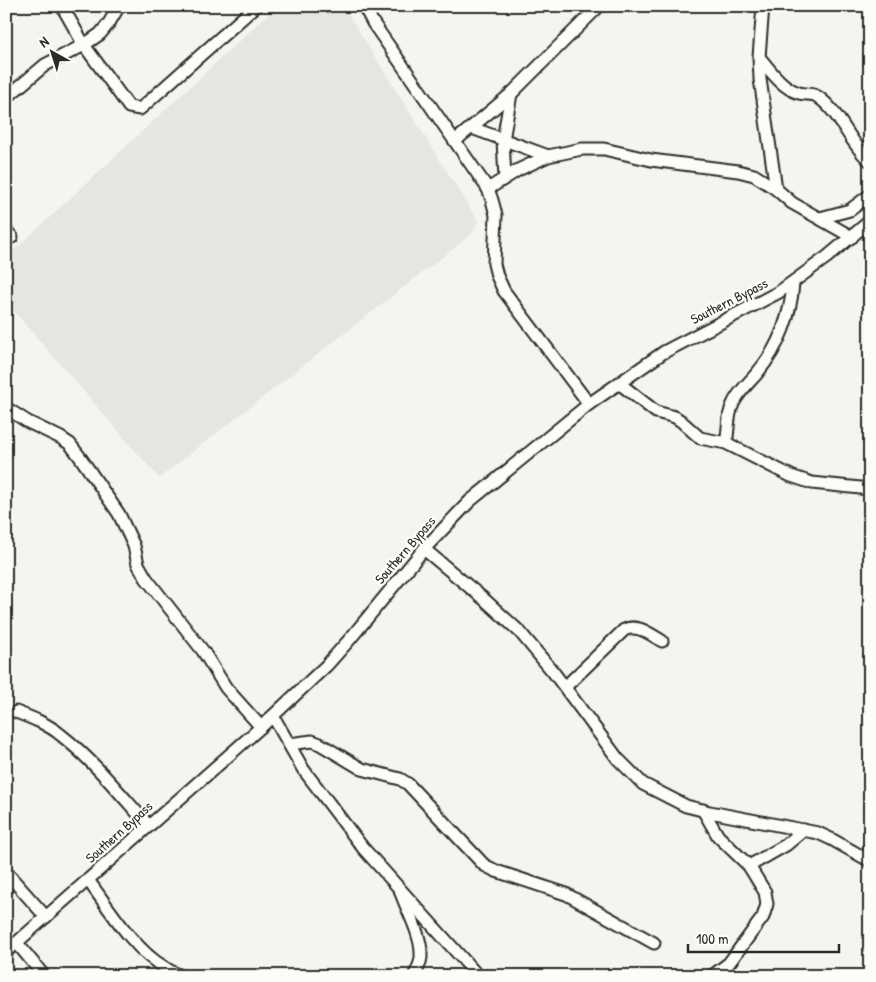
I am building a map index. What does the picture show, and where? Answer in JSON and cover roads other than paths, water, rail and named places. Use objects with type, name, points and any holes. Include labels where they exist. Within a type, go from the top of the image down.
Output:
[{"type":"street","points":[[62,6],[84,45],[129,107],[140,109],[256,6]]},
{"type":"street","points":[[6,98],[45,65],[84,45],[100,34],[119,6]]},
{"type":"street","points":[[364,6],[373,23],[488,189],[496,215],[494,264],[504,291],[589,404]]},
{"type":"street","points":[[455,141],[511,94],[599,6]]},
{"type":"street","points":[[763,6],[759,57],[761,91],[776,189]]},
{"type":"street","points":[[759,57],[778,79],[790,89],[800,93],[813,94],[820,98],[834,113],[870,161]]},
{"type":"street","points":[[505,178],[503,140],[511,94]]},
{"type":"street","points":[[472,128],[548,156]]},
{"type":"street","points":[[488,189],[518,170],[548,156],[582,149],[604,149],[651,160],[738,171],[754,175],[792,202],[852,237]]},
{"type":"street","points":[[820,218],[850,210],[870,195]]},
{"type":"street","name":"Southern Bypass","points":[[6,952],[261,727],[327,665],[424,549],[470,501],[589,404],[619,383],[683,341],[752,308],[793,283],[870,221]]},
{"type":"street","points":[[726,443],[729,431],[730,410],[734,400],[763,366],[780,336],[787,321],[793,283]]},
{"type":"street","points":[[619,383],[656,412],[675,417],[681,421],[700,438],[726,443],[770,466],[812,483],[870,489]]},
{"type":"street","points":[[6,408],[70,444],[119,514],[134,546],[138,564],[146,578],[203,651],[226,688],[261,727]]},
{"type":"street","points":[[424,549],[520,632],[565,687],[618,759],[642,784],[667,798],[703,810],[804,830],[831,839],[870,861]]},
{"type":"street","points":[[565,687],[624,630],[636,628],[662,641]]},
{"type":"street","points":[[16,712],[42,722],[60,734],[90,762],[149,826]]},
{"type":"street","points":[[273,716],[311,780],[363,848],[478,976]]},
{"type":"street","points":[[289,744],[312,741],[362,769],[400,779],[408,784],[484,865],[496,871],[566,894],[654,943]]},
{"type":"street","points":[[703,810],[718,836],[749,866],[765,892],[767,904],[763,917],[729,963],[712,976]]},
{"type":"street","points":[[749,866],[786,845],[804,830]]},
{"type":"street","points":[[6,872],[46,917]]},
{"type":"street","points":[[88,880],[146,954],[163,967],[181,976]]},
{"type":"street","points":[[398,886],[418,938],[422,954],[419,967],[414,976]]},
{"type":"street","points":[[17,943],[44,976]]}]
